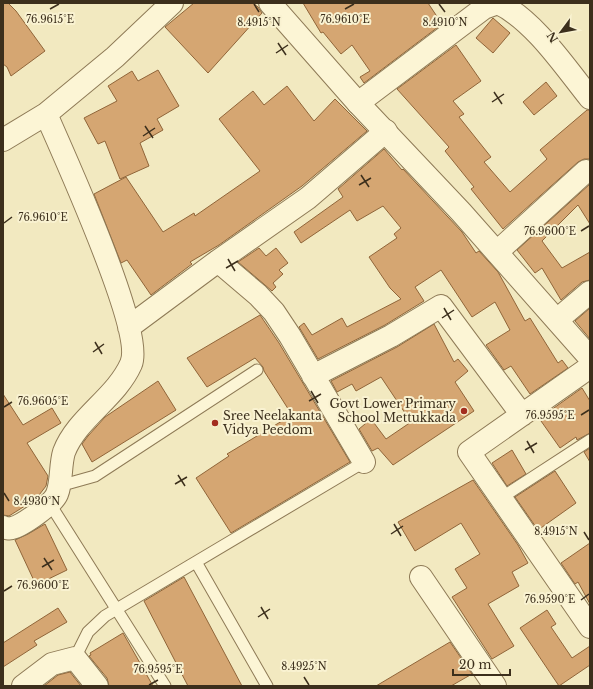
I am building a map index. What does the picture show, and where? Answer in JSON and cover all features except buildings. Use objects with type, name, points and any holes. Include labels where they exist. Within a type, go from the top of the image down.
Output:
[{"type":"street","points":[[3,140],[46,114],[115,57],[172,3]]},
{"type":"street","points":[[270,3],[358,103],[386,131],[497,252],[590,358]]},
{"type":"street","points":[[358,103],[484,8],[498,3],[511,9],[525,20],[590,98]]},
{"type":"street","points":[[3,527],[12,528],[50,504],[57,493],[64,453],[72,435],[124,378],[132,362],[133,345],[129,327],[106,257],[46,114]]},
{"type":"street","points":[[129,327],[218,261],[308,198],[386,131]]},
{"type":"street","points":[[497,252],[586,171]]},
{"type":"street","points":[[218,261],[258,295],[274,312],[364,462]]},
{"type":"street","points":[[557,320],[590,292]]},
{"type":"street","points":[[313,376],[391,336],[441,306],[522,415]]},
{"type":"street","points":[[590,367],[469,452],[590,627]]},
{"type":"street","points":[[421,577],[495,686]]},
{"type":"street","points":[[23,686],[52,664],[76,658],[97,686]]},
{"type":"lane","points":[[59,481],[70,483],[95,476],[257,370]]},
{"type":"lane","points":[[501,498],[590,440]]},
{"type":"lane","points":[[76,658],[88,632],[105,616],[364,462]]},
{"type":"lane","points":[[50,504],[165,686]]},
{"type":"lane","points":[[196,562],[267,686]]},
{"type":"place","name":"Govt Lower Primary School Mettukkada","points":[[464,411]]},
{"type":"place","name":"Sree Neelakanta Vidya Peedom","points":[[215,423]]}]
